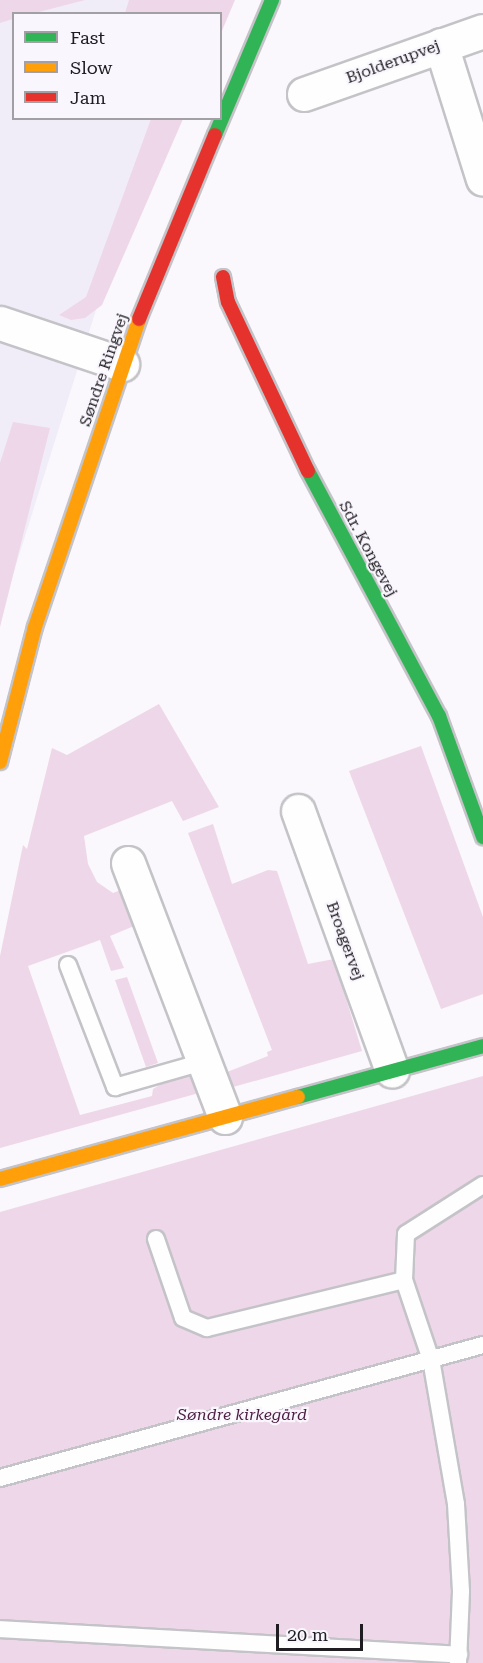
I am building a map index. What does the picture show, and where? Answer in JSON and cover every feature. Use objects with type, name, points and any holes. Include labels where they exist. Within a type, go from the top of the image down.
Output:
[{"type":"street","name":"Søndre Ringvej","points":[[222,118],[272,0]]},
{"type":"street","name":"Bjolderupvej","points":[[304,94],[483,31]]},
{"type":"street","points":[[441,45],[483,179]]},
{"type":"street","name":"Søndre Ringvej","points":[[0,762],[35,627],[122,364],[155,277],[221,120]]},
{"type":"street","name":"Sdr. Kongevej","points":[[222,277],[228,302],[297,451],[439,716],[483,837]]},
{"type":"street","points":[[0,323],[122,364]]},
{"type":"street","name":"Broagervej","points":[[298,811],[392,1071]]},
{"type":"street","points":[[128,863],[225,1117]]},
{"type":"street","points":[[0,1179],[483,1046]]},
{"type":"lane","points":[[68,965],[115,1087],[203,1062]]},
{"type":"lane","points":[[0,1629],[459,1659],[461,1591],[456,1504],[430,1360],[404,1280],[406,1234],[483,1185]]},
{"type":"lane","points":[[156,1239],[183,1317],[207,1328],[404,1280]]},
{"type":"lane","points":[[0,1478],[483,1345]]},
{"type":"shaded area","points":[[0,0],[222,0],[217,12],[12,12],[12,120],[173,120],[102,291],[0,616]]},
{"type":"green space","points":[[0,0],[85,0],[39,12],[12,12],[12,19],[0,23]]},
{"type":"green space","points":[[129,0],[235,0],[222,31],[222,12],[125,12]]},
{"type":"green space","points":[[151,120],[183,120],[102,305],[85,318],[71,320],[59,315],[86,297]]},
{"type":"green space","points":[[13,422],[50,428],[0,627],[0,463]]},
{"type":"green space","points":[[159,704],[219,807],[183,821],[172,801],[84,836],[88,864],[97,882],[113,893],[121,890],[134,926],[110,936],[124,968],[111,971],[100,940],[28,966],[80,1115],[152,1096],[153,1089],[163,1083],[193,1075],[199,1093],[0,1148],[0,956],[23,845],[27,849],[52,748],[67,755]]},
{"type":"green space","points":[[421,746],[483,917],[483,994],[441,1009],[349,771]]},
{"type":"green space","points":[[213,824],[232,884],[268,870],[277,871],[308,964],[334,959],[362,1051],[233,1087],[227,1072],[268,1056],[267,1052],[272,1050],[188,833]]},
{"type":"green space","points":[[127,977],[158,1063],[146,1067],[115,980]]},
{"type":"green space","name":"Søndre kirkegård","points":[[483,1076],[483,1663],[0,1663],[0,1212]]},
{"type":"traffic: fast","points":[[222,118],[272,0]]},
{"type":"traffic: fast","points":[[215,135],[221,120]]},
{"type":"traffic: fast","points":[[308,471],[439,716],[483,837]]},
{"type":"traffic: fast","points":[[298,1097],[483,1046]]},
{"type":"traffic: slow","points":[[0,762],[35,627],[139,319]]},
{"type":"traffic: slow","points":[[0,1179],[298,1097]]},
{"type":"traffic: jam","points":[[139,319],[215,135]]},
{"type":"traffic: jam","points":[[223,277],[228,302],[308,471]]}]
